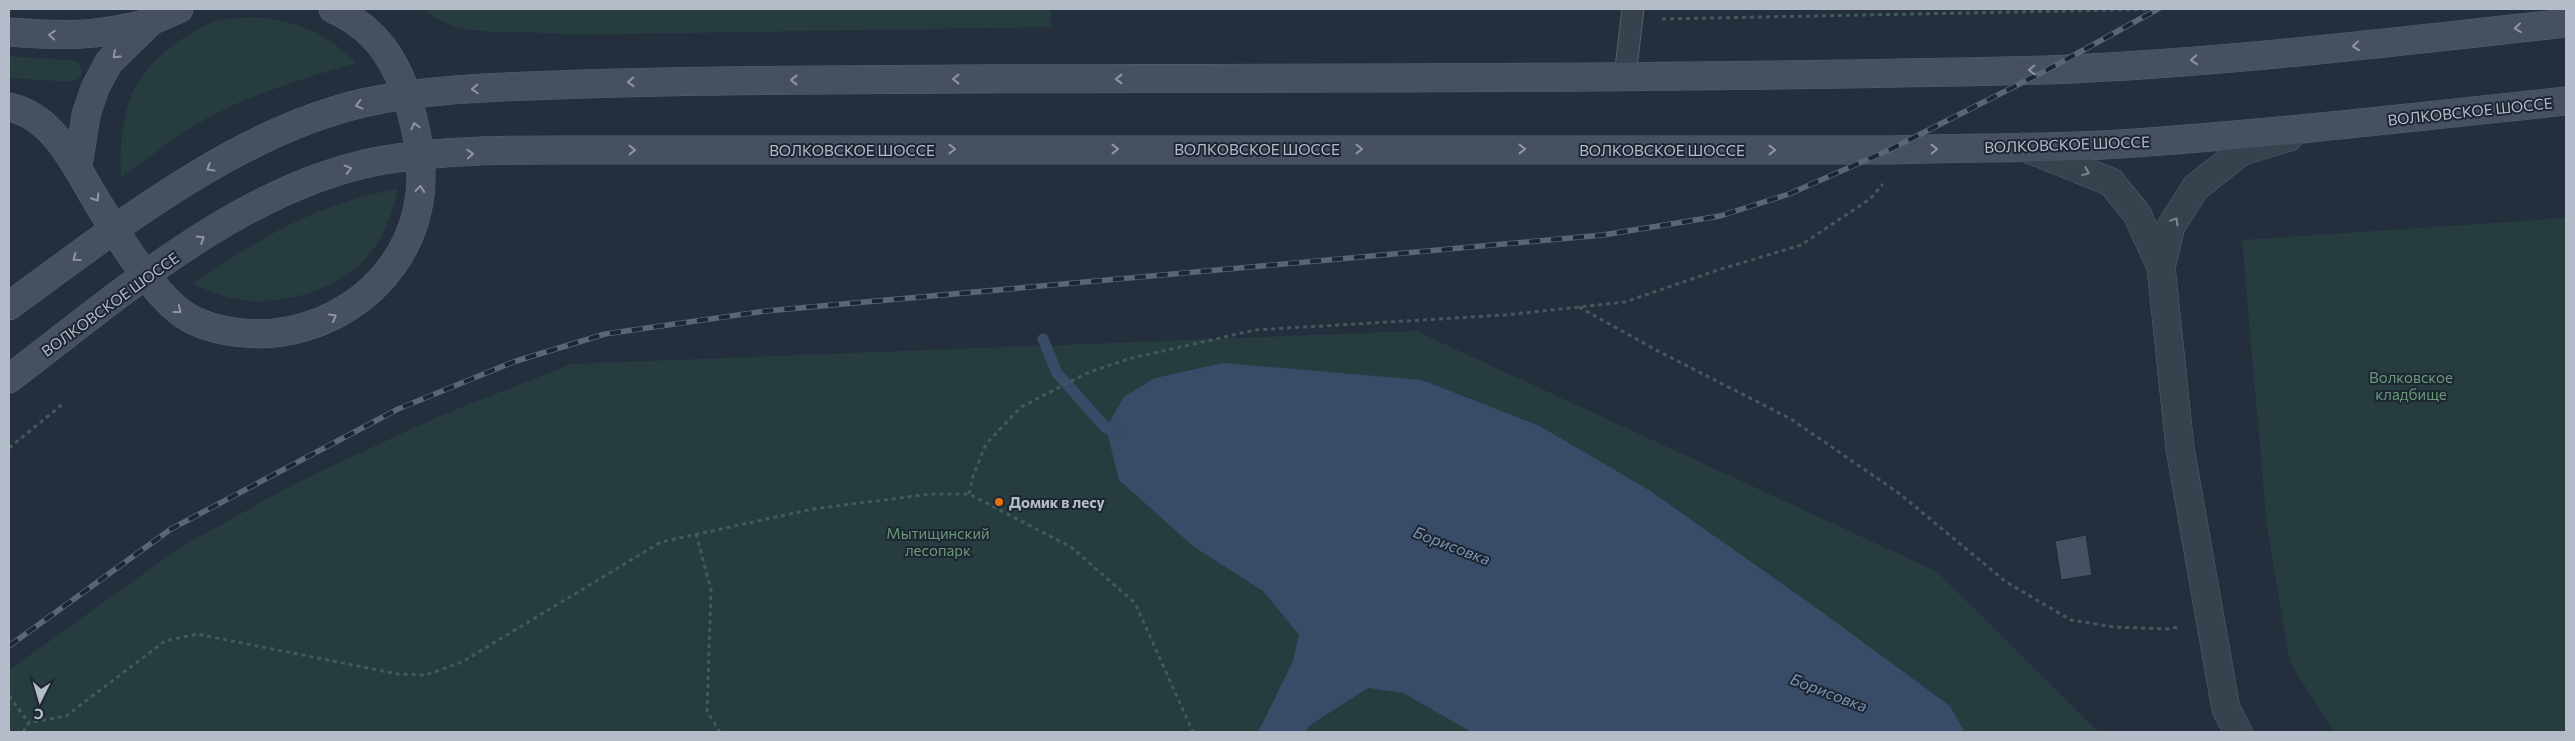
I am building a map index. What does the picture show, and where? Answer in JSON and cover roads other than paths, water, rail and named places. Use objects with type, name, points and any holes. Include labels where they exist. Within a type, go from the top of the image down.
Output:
[{"type":"main road","points":[[9,32],[61,36],[88,35],[116,31],[152,22],[179,9]]},
{"type":"main road","points":[[9,107],[39,121],[55,136],[78,166],[146,274],[165,298],[182,313],[212,327],[262,335],[298,331],[327,321],[370,292],[390,268],[406,242],[418,209],[421,156],[407,96],[396,68],[364,18],[333,9]]},
{"type":"main road","points":[[78,166],[86,115],[95,88],[109,62],[152,22]]},
{"type":"main road","points":[[9,306],[116,229],[232,156],[280,131],[364,103],[457,90],[701,80],[1625,76],[1921,73],[2114,67],[2316,50],[2566,23]]},
{"type":"main road","name":"ВОЛКОВСКОЕ ШОССЕ","points":[[9,379],[146,274],[252,209],[303,184],[351,168],[384,160],[421,156],[575,150],[1913,149],[2024,147],[2118,144],[2324,127],[2566,101]]},
{"type":"street","points":[[2161,267],[2171,226],[2196,187],[2242,151],[2324,127]]},
{"type":"street","points":[[2024,147],[2111,182],[2137,214],[2161,267],[2180,448],[2226,709],[2238,732]]},
{"type":"lane","points":[[1625,76],[1632,14]]},
{"type":"water","points":[[1223,363],[1422,380],[1540,426],[1649,490],[1811,604],[1950,706],[1965,732],[1471,732],[1403,693],[1368,688],[1309,726],[1306,732],[1258,732],[1292,663],[1299,635],[1263,591],[1194,547],[1119,480],[1106,428],[1124,397],[1155,378]]},
{"type":"waterway","name":"Борисовка","points":[[1043,339],[1057,373],[1106,428],[1120,433]]},
{"type":"railway","points":[[9,646],[171,529],[398,409],[513,362],[605,334],[766,311],[1603,235],[1720,216],[1789,194],[1889,150],[2047,70],[2158,9]]},
{"type":"place","name":"Домик в лесу","points":[[999,502]]},
{"type":"park label","name":"Волковское кладбище","points":[[2411,386]]},
{"type":"park label","name":"Мытищинский лесопарк","points":[[938,542]]}]
